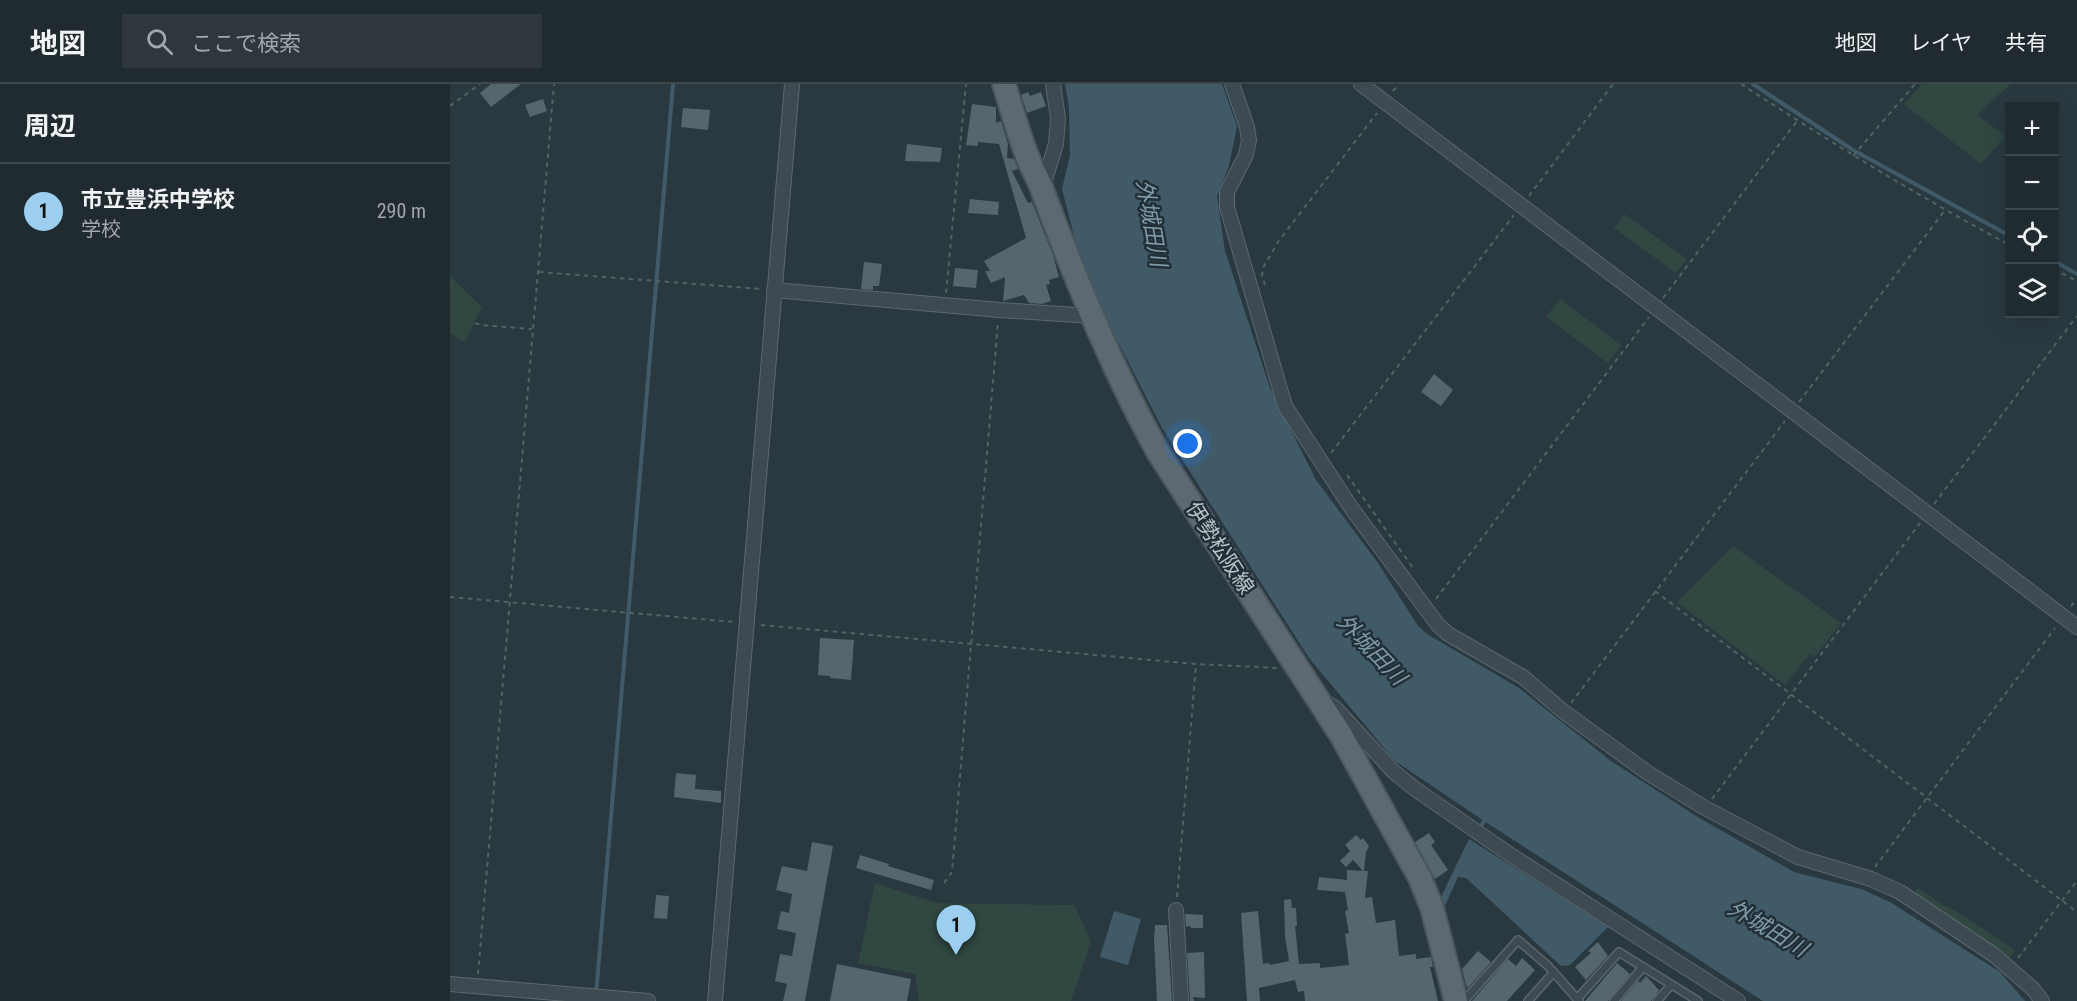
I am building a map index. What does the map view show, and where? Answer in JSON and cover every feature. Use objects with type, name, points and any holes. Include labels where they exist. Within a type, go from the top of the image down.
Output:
[{"type":"main road","name":"伊勢松阪線","points":[[1004,84],[1030,162],[1064,250],[1092,316],[1158,452],[1341,735],[1420,878],[1432,908],[1456,1001]]},
{"type":"street","points":[[715,1001],[792,84]]},
{"type":"street","points":[[1042,189],[1056,144],[1058,118],[1053,84]]},
{"type":"street","points":[[1232,84],[1247,127],[1249,140],[1246,155],[1227,192],[1227,207],[1285,406],[1352,509],[1438,625],[1448,634],[1523,677],[1564,712],[1648,773],[1705,808],[1798,857],[1871,879],[1899,892],[1994,955],[2033,989],[2042,1001]]},
{"type":"street","points":[[1361,84],[2077,627]]},
{"type":"street","points":[[774,290],[1092,316]]},
{"type":"street","points":[[1317,698],[1335,708],[1394,772],[1415,789],[1512,856],[1738,1001]]},
{"type":"street","points":[[1176,910],[1181,1001]]},
{"type":"street","points":[[450,984],[648,1001]]},
{"type":"lane","points":[[1464,1001],[1518,940],[1578,1000],[1619,952],[1698,1001]]},
{"type":"lane","points":[[1614,1001],[1643,967]]},
{"type":"lane","points":[[1528,1001],[1553,973]]},
{"type":"lane","points":[[1657,1001],[1671,984]]},
{"type":"path","points":[[450,106],[480,84]]},
{"type":"path","points":[[477,986],[554,84]]},
{"type":"path","points":[[945,305],[966,84]]},
{"type":"path","points":[[1331,453],[1613,84]]},
{"type":"path","points":[[1741,84],[1944,210],[2005,242]]},
{"type":"path","points":[[1853,155],[1915,84]]},
{"type":"path","points":[[1265,286],[1262,275],[1264,266],[1278,242],[1385,102]]},
{"type":"path","points":[[1436,599],[1797,120]]},
{"type":"path","points":[[1564,712],[1944,210]]},
{"type":"path","points":[[2059,271],[2077,281]]},
{"type":"path","points":[[539,272],[774,290]]},
{"type":"path","points":[[944,883],[952,872],[999,310]]},
{"type":"path","points":[[1705,808],[2077,316]]},
{"type":"path","points":[[475,323],[532,329]]},
{"type":"path","points":[[1345,473],[1415,570]]},
{"type":"path","points":[[1655,591],[2077,912]]},
{"type":"path","points":[[450,597],[1196,664],[1298,669]]},
{"type":"path","points":[[1871,879],[1871,872],[2077,599]]},
{"type":"path","points":[[1176,910],[1196,664]]},
{"type":"path","points":[[2011,968],[2077,881]]},
{"type":"green space","points":[[1922,84],[2011,84],[1977,115],[2005,135],[1981,164],[1904,104]]},
{"type":"green space","points":[[1624,214],[1687,259],[1676,273],[1614,228]]},
{"type":"green space","points":[[450,276],[482,307],[465,342],[450,333]]},
{"type":"green space","points":[[1560,299],[1621,345],[1608,363],[1546,317]]},
{"type":"green space","points":[[1733,546],[1841,623],[1815,657],[1810,654],[1785,685],[1677,602]]},
{"type":"green space","points":[[875,883],[937,903],[1074,905],[1091,941],[1071,1001],[919,1001],[915,974],[858,963]]},
{"type":"green space","points":[[1918,888],[2015,950],[2010,958],[1914,895]]},
{"type":"water","name":"外城田川","points":[[1065,84],[1222,84],[1237,126],[1229,166],[1217,196],[1225,251],[1270,388],[1316,480],[1378,563],[1418,626],[1427,634],[1519,688],[1611,761],[1696,816],[1794,872],[1861,889],[1890,902],[2000,972],[2025,1001],[1763,1001],[1395,761],[1309,658],[1162,428],[1110,326],[1078,252],[1062,189],[1070,155],[1069,107]]},
{"type":"water","points":[[1469,839],[1608,927],[1570,965],[1561,966],[1466,878],[1458,877],[1443,910],[1439,901]]},
{"type":"water","points":[[1114,911],[1141,919],[1128,965],[1100,957]]},
{"type":"building","points":[[491,84],[521,84],[491,107],[480,93]]},
{"type":"building","points":[[1028,92],[1030,96],[1041,92],[1046,106],[1027,113],[1021,95]]},
{"type":"building","points":[[543,99],[547,111],[530,117],[525,105]]},
{"type":"building","points":[[972,104],[996,107],[996,123],[1001,121],[1008,144],[1007,158],[1014,159],[1018,169],[1012,171],[1028,203],[1032,202],[1053,255],[1059,277],[1049,280],[1050,284],[1046,285],[1051,301],[1042,304],[1029,303],[1024,295],[1003,301],[1005,277],[991,283],[985,271],[990,271],[984,261],[1026,238],[999,144],[978,142],[978,146],[966,145]]},
{"type":"building","points":[[683,108],[710,110],[708,130],[681,127]]},
{"type":"building","points":[[907,144],[942,148],[940,162],[905,161]]},
{"type":"building","points":[[970,199],[999,202],[998,215],[968,213]]},
{"type":"building","points":[[864,262],[882,264],[879,286],[873,286],[873,290],[861,289]]},
{"type":"building","points":[[955,268],[978,270],[976,288],[953,286]]},
{"type":"building","points":[[1434,374],[1453,390],[1441,406],[1421,392]]},
{"type":"building","points":[[820,638],[854,640],[851,680],[818,675]]},
{"type":"building","points":[[676,773],[696,775],[695,789],[721,791],[721,803],[674,797]]},
{"type":"building","points":[[1429,833],[1435,842],[1431,845],[1448,870],[1435,879],[1415,842]]},
{"type":"building","points":[[1356,835],[1361,840],[1363,838],[1369,846],[1364,871],[1368,871],[1365,898],[1372,897],[1376,923],[1395,920],[1399,956],[1416,954],[1416,959],[1431,957],[1433,967],[1430,967],[1438,1001],[1305,1001],[1304,991],[1298,992],[1295,980],[1259,988],[1260,1001],[1247,1001],[1241,913],[1258,911],[1263,964],[1289,961],[1285,936],[1284,900],[1291,899],[1292,908],[1296,908],[1297,926],[1295,926],[1299,964],[1320,963],[1320,968],[1349,965],[1345,934],[1349,933],[1345,911],[1348,910],[1345,892],[1317,890],[1319,877],[1347,880],[1347,870],[1363,871],[1353,860],[1346,867],[1340,861],[1350,851],[1345,845]]},
{"type":"building","points":[[812,842],[833,846],[805,1001],[783,1001],[787,984],[775,981],[780,954],[792,956],[796,933],[777,929],[781,911],[789,913],[792,894],[776,890],[782,866],[807,871]]},
{"type":"building","points":[[860,855],[934,880],[931,890],[856,868]]},
{"type":"building","points":[[656,895],[669,896],[667,919],[654,918]]},
{"type":"building","points":[[1185,914],[1203,915],[1203,928],[1186,927]]},
{"type":"building","points":[[1155,925],[1167,925],[1172,1001],[1157,1001]]},
{"type":"building","points":[[1598,942],[1608,956],[1586,980],[1575,967],[1591,953],[1588,951]]},
{"type":"building","points":[[1478,951],[1491,962],[1468,988],[1462,969]]},
{"type":"building","points":[[1204,952],[1205,998],[1193,997],[1194,1001],[1190,1001],[1187,953]]},
{"type":"building","points":[[1522,958],[1535,970],[1507,1001],[1472,1001],[1508,959],[1516,966]]},
{"type":"building","points":[[1617,963],[1630,974],[1608,1001],[1585,1001]]},
{"type":"building","points":[[837,964],[911,979],[907,1001],[830,1001]]},
{"type":"building","points":[[1646,976],[1659,990],[1651,1001],[1621,1001],[1638,981],[1640,983]]},
{"type":"waterway","points":[[596,995],[673,84]]},
{"type":"waterway","points":[[1753,84],[1853,150],[2005,233]]},
{"type":"waterway","points":[[2059,264],[2077,274]]},
{"type":"waterway","points":[[1481,826],[1484,821]]},
{"type":"place","name":"市立豊浜中学校","points":[[956,955]]}]
